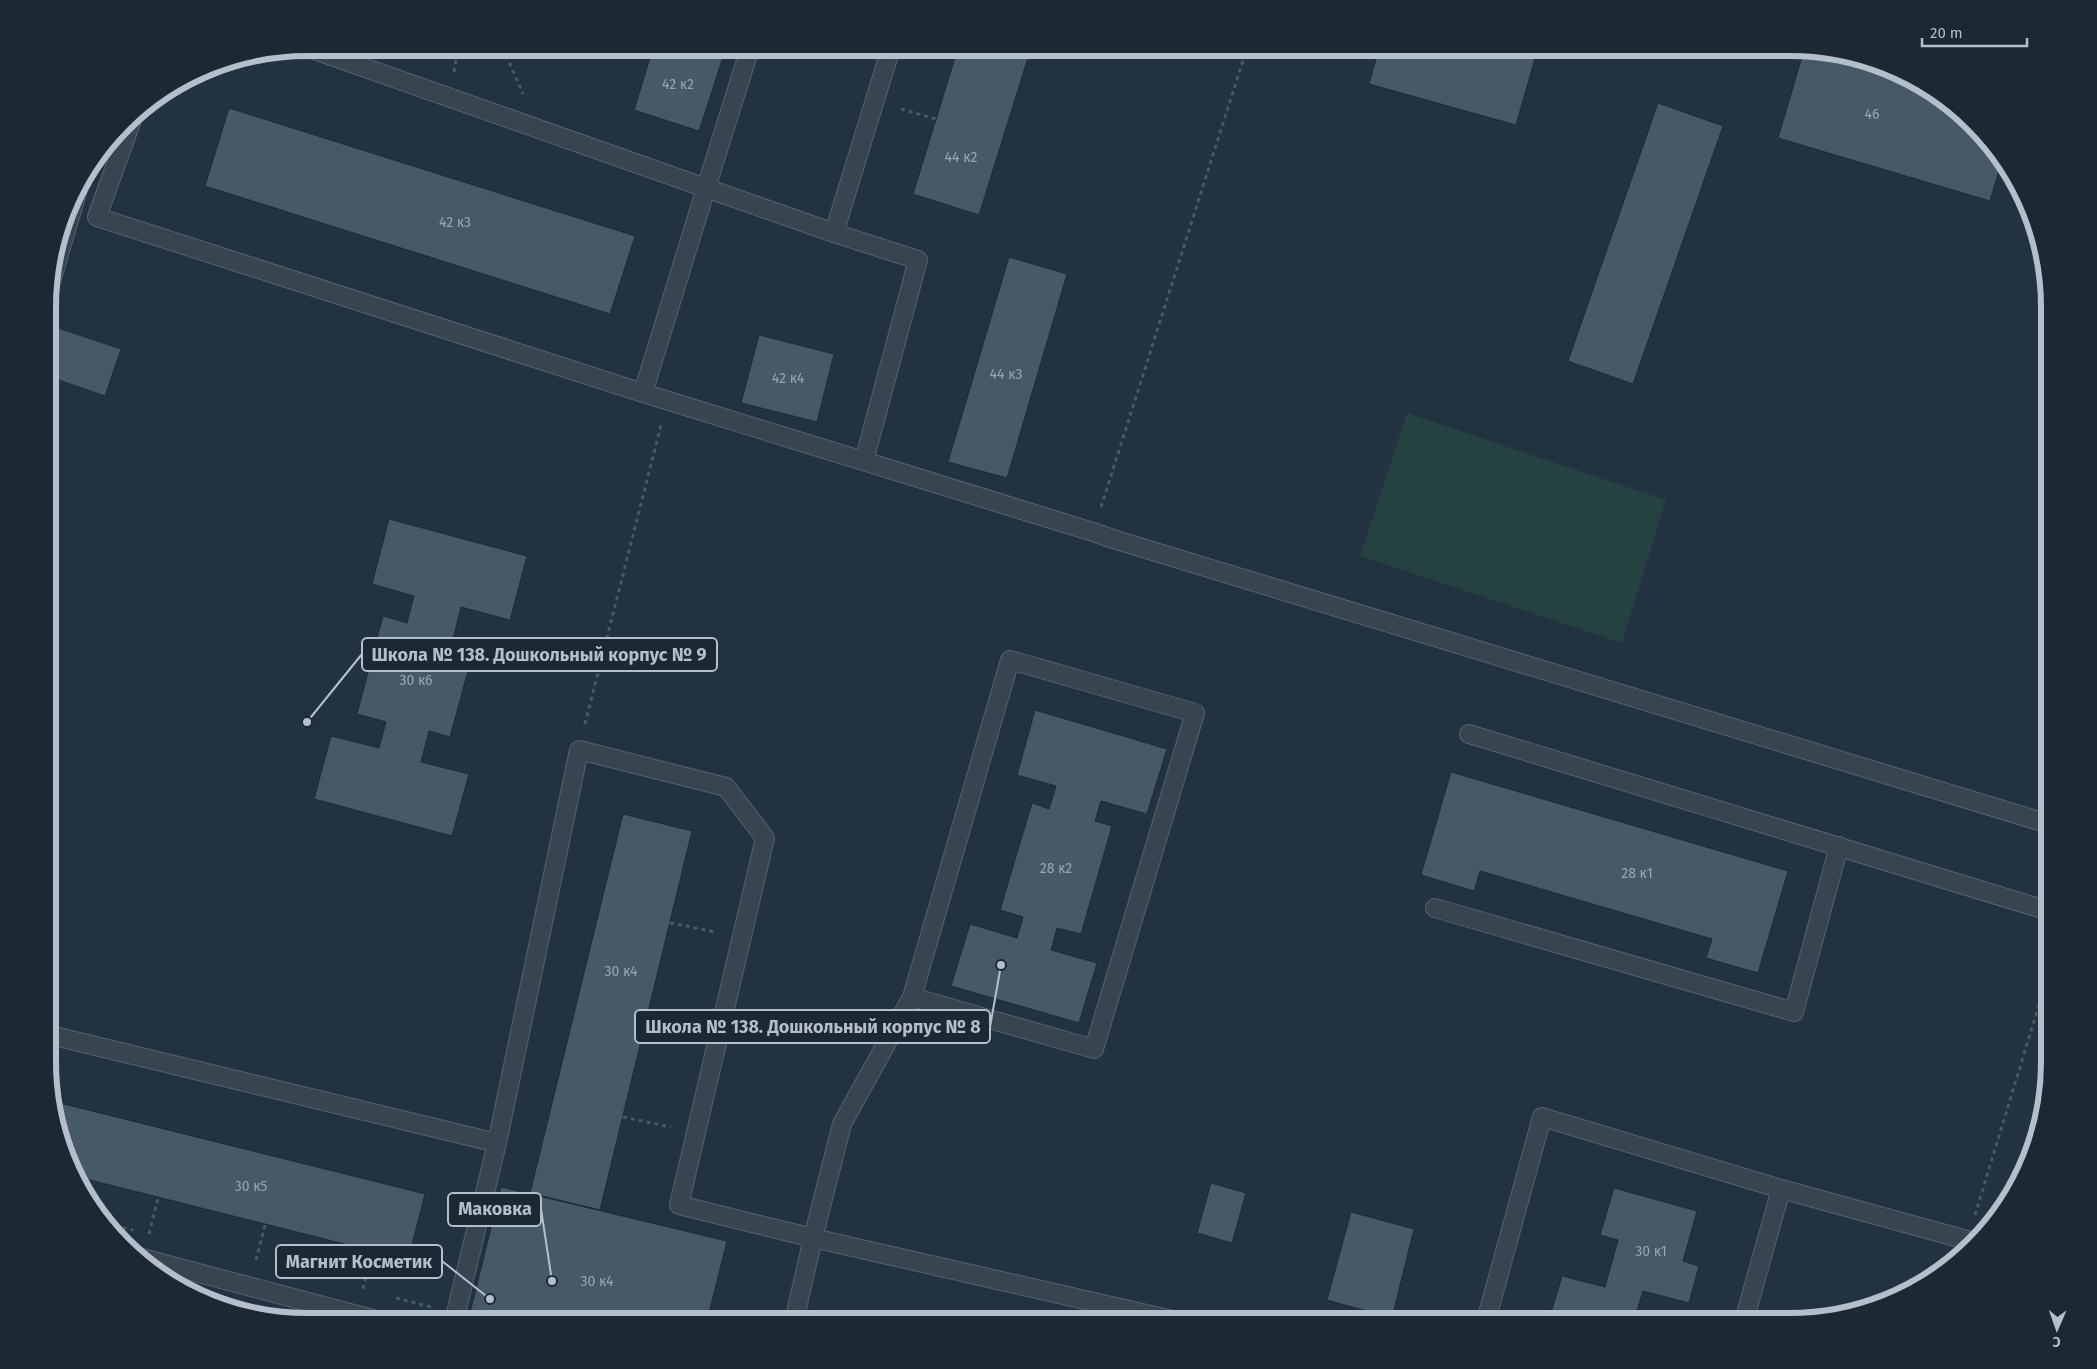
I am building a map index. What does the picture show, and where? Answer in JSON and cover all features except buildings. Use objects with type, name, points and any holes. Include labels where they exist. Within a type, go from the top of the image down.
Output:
[{"type":"lane","points":[[332,56],[834,233],[918,260],[864,461]]},
{"type":"lane","points":[[642,393],[747,56]]},
{"type":"lane","points":[[834,233],[888,56]]},
{"type":"lane","points":[[126,134],[97,218],[642,393],[1093,532],[1113,540],[2041,822]]},
{"type":"lane","points":[[796,1313],[842,1124],[912,997],[1010,660],[1195,712],[1094,1049],[912,997]]},
{"type":"lane","points":[[1469,734],[2041,909]]},
{"type":"lane","points":[[456,1313],[497,1142],[579,750],[726,787],[765,838],[679,1205],[813,1238],[1142,1313]]},
{"type":"lane","points":[[1436,908],[1794,1012],[1839,846]]},
{"type":"lane","points":[[56,1036],[497,1142]]},
{"type":"lane","points":[[1488,1313],[1542,1117],[1781,1188],[1966,1240]]},
{"type":"lane","points":[[1746,1313],[1781,1188]]},
{"type":"lane","points":[[156,1262],[346,1313]]},
{"type":"path","points":[[506,56],[538,129]]},
{"type":"path","points":[[1093,532],[1244,56]]},
{"type":"path","points":[[874,101],[936,119]]},
{"type":"path","points":[[579,750],[668,400]]},
{"type":"path","points":[[670,923],[742,937]]},
{"type":"path","points":[[1974,1232],[2041,1000]]},
{"type":"path","points":[[646,1020],[719,1034]]},
{"type":"path","points":[[623,1116],[696,1132]]},
{"type":"path","points":[[149,1234],[158,1198]]},
{"type":"path","points":[[255,1262],[265,1224]]},
{"type":"path","points":[[363,1289],[372,1252]]},
{"type":"green space","points":[[1407,413],[1666,500],[1622,643],[1360,556]]},
{"type":"place","name":"Школа № 138. Дошкольный корпус № 9","points":[[307,722]]},
{"type":"place","name":"Школа № 138. Дошкольный корпус № 8","points":[[1001,965]]},
{"type":"place","name":"Маковка","points":[[552,1281]]},
{"type":"place","name":"Магнит Косметик","points":[[490,1299]]}]
